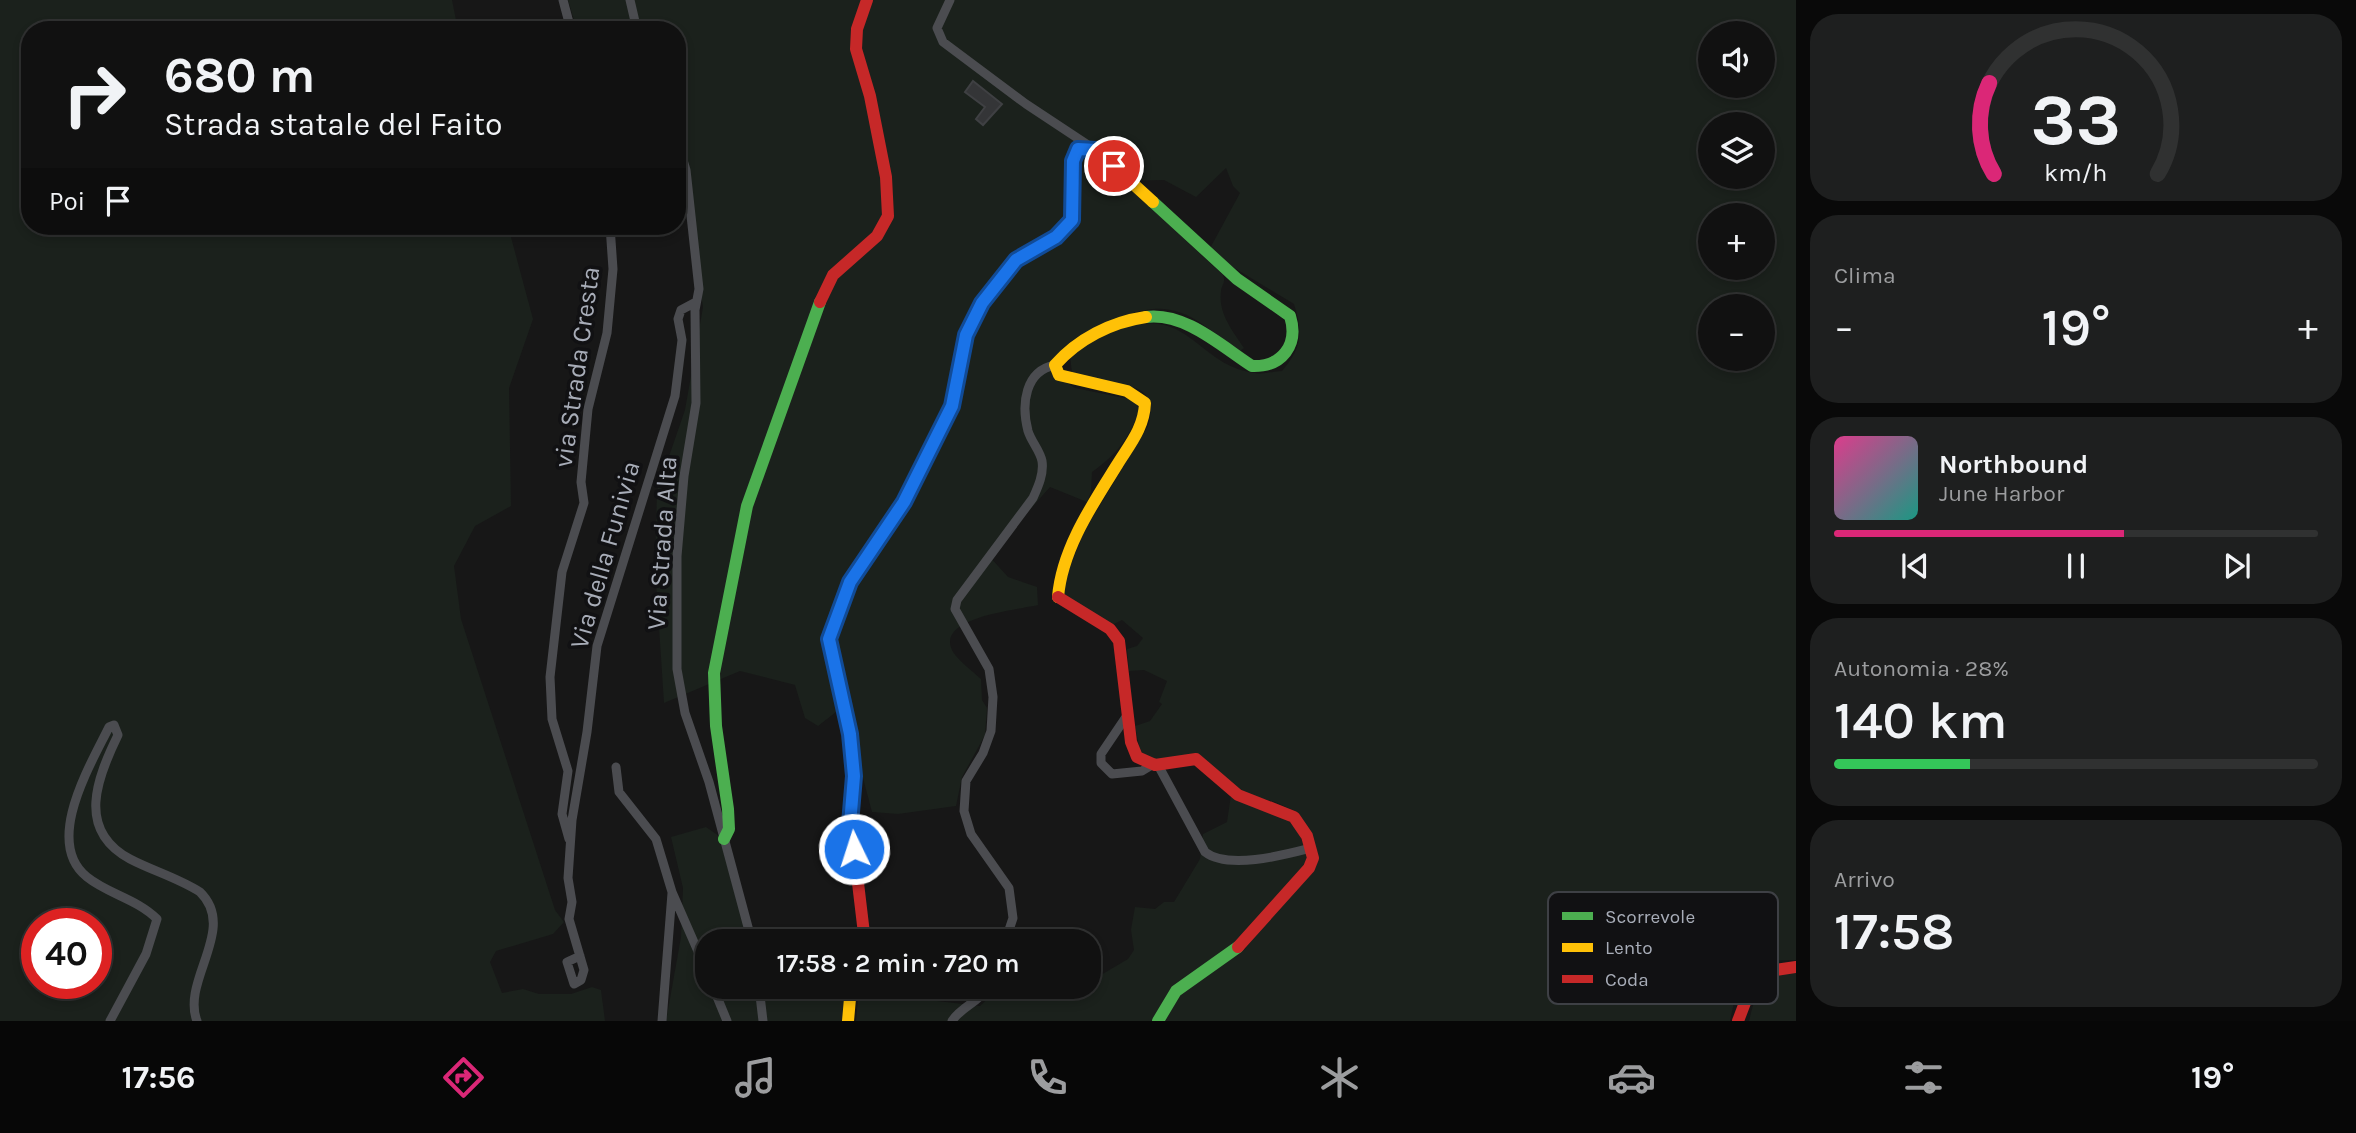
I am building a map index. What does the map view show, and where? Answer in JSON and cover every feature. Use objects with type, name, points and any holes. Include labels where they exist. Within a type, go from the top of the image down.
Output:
[{"type":"street","points":[[564,0],[569,21]]},
{"type":"street","points":[[630,0],[635,21]]},
{"type":"street","points":[[724,839],[729,829],[728,810],[713,688],[747,506],[825,289],[833,275],[877,236],[888,216],[886,177],[870,96],[856,49],[857,29],[867,0]]},
{"type":"street","points":[[950,0],[937,28],[943,42],[1026,104],[1096,150],[1237,279],[1290,316],[1294,334],[1291,345],[1279,361],[1261,368],[1252,366],[1181,321],[1144,314],[1090,335],[1067,351],[1055,365],[1042,368],[1032,377],[1027,392],[1028,432],[1042,461],[1041,482],[1033,498],[957,600],[955,609],[989,669],[993,697],[991,731],[983,753],[966,781],[964,811],[971,834],[1009,888],[1013,918],[1009,929]]},
{"type":"street","points":[[863,929],[850,824],[854,776],[850,734],[829,639],[850,582],[904,502],[952,406],[966,335],[982,303],[1016,260],[1066,230],[1072,220],[1075,154],[1078,149],[1096,150]]},
{"type":"street","name":"Via Strada Alta","points":[[686,170],[699,289],[696,302],[696,403],[684,476],[677,556],[677,669],[685,713],[748,929]]},
{"type":"street","name":"via Strada Cresta","points":[[570,841],[562,814],[568,771],[552,719],[550,677],[562,572],[583,503],[582,482],[588,409],[603,360],[607,333],[613,269],[611,235]]},
{"type":"street","name":"Via della Funivia","points":[[580,956],[569,919],[570,841],[597,646],[675,396],[682,340],[678,319],[681,310],[696,302]]},
{"type":"street","points":[[1055,365],[1059,375],[1137,395],[1145,403],[1144,422],[1074,539],[1057,587],[1058,597],[1116,634],[1125,663],[1128,714],[1134,750],[1142,761],[1155,765],[1205,852],[1213,858],[1224,861],[1277,856],[1311,848]]},
{"type":"street","points":[[1128,714],[1101,754],[1101,763],[1112,774],[1142,771],[1155,765],[1187,759],[1202,762],[1238,795],[1294,817],[1302,825],[1313,858],[1309,868],[1241,945],[1176,991],[1158,1021]]},
{"type":"street","points":[[110,1021],[146,954],[157,919],[134,902],[89,879],[71,853],[75,795],[109,727],[114,725],[118,735],[104,760],[98,785],[96,816],[99,829],[106,839],[129,859],[200,892],[208,900],[212,915],[208,955],[194,1002],[197,1021]]},
{"type":"street","points":[[617,767],[619,792],[656,839],[672,892],[695,945]]},
{"type":"street","points":[[662,1021],[672,892]]},
{"type":"street","points":[[1778,968],[1796,967]]},
{"type":"street","points":[[718,999],[726,1021]]},
{"type":"street","points":[[760,999],[763,1021]]},
{"type":"street","points":[[848,1021],[850,999]]},
{"type":"street","points":[[952,1021],[960,1010],[981,999]]},
{"type":"street","points":[[1738,1021],[1743,1004]]},
{"type":"shaded area","points":[[0,0],[452,0],[456,21],[21,21],[21,235],[510,235],[533,319],[509,388],[511,506],[475,526],[454,566],[461,619],[555,910],[564,922],[553,934],[496,951],[490,962],[502,993],[523,989],[539,994],[571,994],[592,987],[601,990],[605,1021],[0,1021]]},
{"type":"shaded area","points":[[568,0],[1796,0],[1796,960],[1778,961],[1778,892],[1548,892],[1548,1004],[1734,1004],[1730,1021],[1163,1021],[1180,995],[1245,949],[1318,858],[1311,834],[1297,812],[1275,802],[1247,795],[1203,760],[1160,762],[1141,755],[1135,726],[1150,721],[1162,704],[1159,702],[1167,681],[1144,670],[1129,671],[1127,649],[1137,646],[1143,638],[1122,620],[1112,625],[1062,593],[1062,586],[1085,530],[1148,426],[1151,408],[1147,396],[1138,389],[1083,379],[1072,373],[1070,356],[1098,338],[1142,324],[1161,325],[1177,330],[1235,368],[1258,373],[1282,371],[1294,355],[1299,339],[1299,323],[1294,304],[1208,252],[1240,193],[1233,186],[1226,168],[1196,197],[1164,180],[1122,181],[1223,275],[1222,307],[1227,322],[1244,348],[1240,351],[1205,326],[1179,312],[1155,309],[1130,314],[1090,330],[1070,342],[1055,358],[1066,382],[1075,388],[1134,400],[1139,409],[1122,445],[1092,472],[1091,492],[1087,502],[1050,487],[989,556],[1008,577],[1037,587],[1038,605],[980,617],[955,631],[950,640],[956,656],[981,679],[982,700],[987,708],[985,735],[962,777],[956,806],[898,814],[872,812],[858,759],[852,711],[836,712],[818,726],[805,718],[795,685],[740,671],[664,703],[655,566],[657,491],[685,410],[703,307],[686,198],[686,21],[574,21]]},
{"type":"shaded area","points":[[1231,795],[1275,812],[1299,834],[1307,858],[1305,866],[1238,942],[1206,967],[1153,1021],[856,1021],[858,999],[920,999],[980,1006],[987,999],[1101,999],[1101,975],[1128,959],[1134,950],[1131,930],[1135,907],[1155,909],[1164,902],[1174,902],[1200,859],[1203,834],[1227,822]]},
{"type":"shaded area","points":[[706,827],[719,836],[745,929],[695,929],[695,999],[844,999],[843,1021],[666,1021],[681,937],[683,888],[671,837]]},
{"type":"shaded area","points":[[1796,970],[1796,1021],[1749,1021],[1754,1004],[1778,1004],[1778,975]]},
{"type":"building","points":[[973,81],[1002,104],[983,125],[976,119],[985,107],[965,92]]},
{"type":"traffic: fast","points":[[1146,317],[1160,317],[1189,325],[1252,366],[1272,363],[1280,358],[1290,345],[1292,336],[1290,316],[1237,279],[1153,202]]},
{"type":"traffic: fast","points":[[724,839],[729,829],[728,809],[716,726],[714,673],[747,506],[820,302]]},
{"type":"traffic: fast","points":[[1158,1021],[1176,991],[1238,947]]},
{"type":"traffic: slow","points":[[928,454],[952,406],[966,335],[983,303],[1016,260],[1056,237],[1072,220],[1075,154],[1078,149],[1096,150],[1153,202]]},
{"type":"traffic: slow","points":[[1058,597],[1065,562],[1072,545],[1088,512],[1135,436],[1145,403],[1127,391],[1059,375],[1055,365],[1074,347],[1096,333],[1120,323],[1146,317]]},
{"type":"traffic: slow","points":[[848,1021],[850,999]]},
{"type":"traffic: jam","points":[[820,302],[833,275],[877,236],[888,216],[886,177],[870,96],[856,49],[857,29],[867,0]]},
{"type":"traffic: jam","points":[[863,929],[851,824],[854,776],[850,735],[829,639],[850,582],[904,502],[928,454]]},
{"type":"traffic: jam","points":[[1058,597],[1110,629],[1119,641],[1131,742],[1137,757],[1155,765],[1196,759],[1238,795],[1294,817],[1307,836],[1313,858],[1309,868],[1238,947]]},
{"type":"traffic: jam","points":[[1778,970],[1796,967]]},
{"type":"traffic: jam","points":[[1738,1021],[1744,1004]]},
{"type":"route","points":[[854,849],[850,824],[854,776],[850,734],[829,639],[850,582],[904,502],[952,406],[958,387],[966,335],[982,303],[1016,260],[1066,230],[1072,220],[1073,161],[1078,149],[1096,150],[1114,166]]}]
